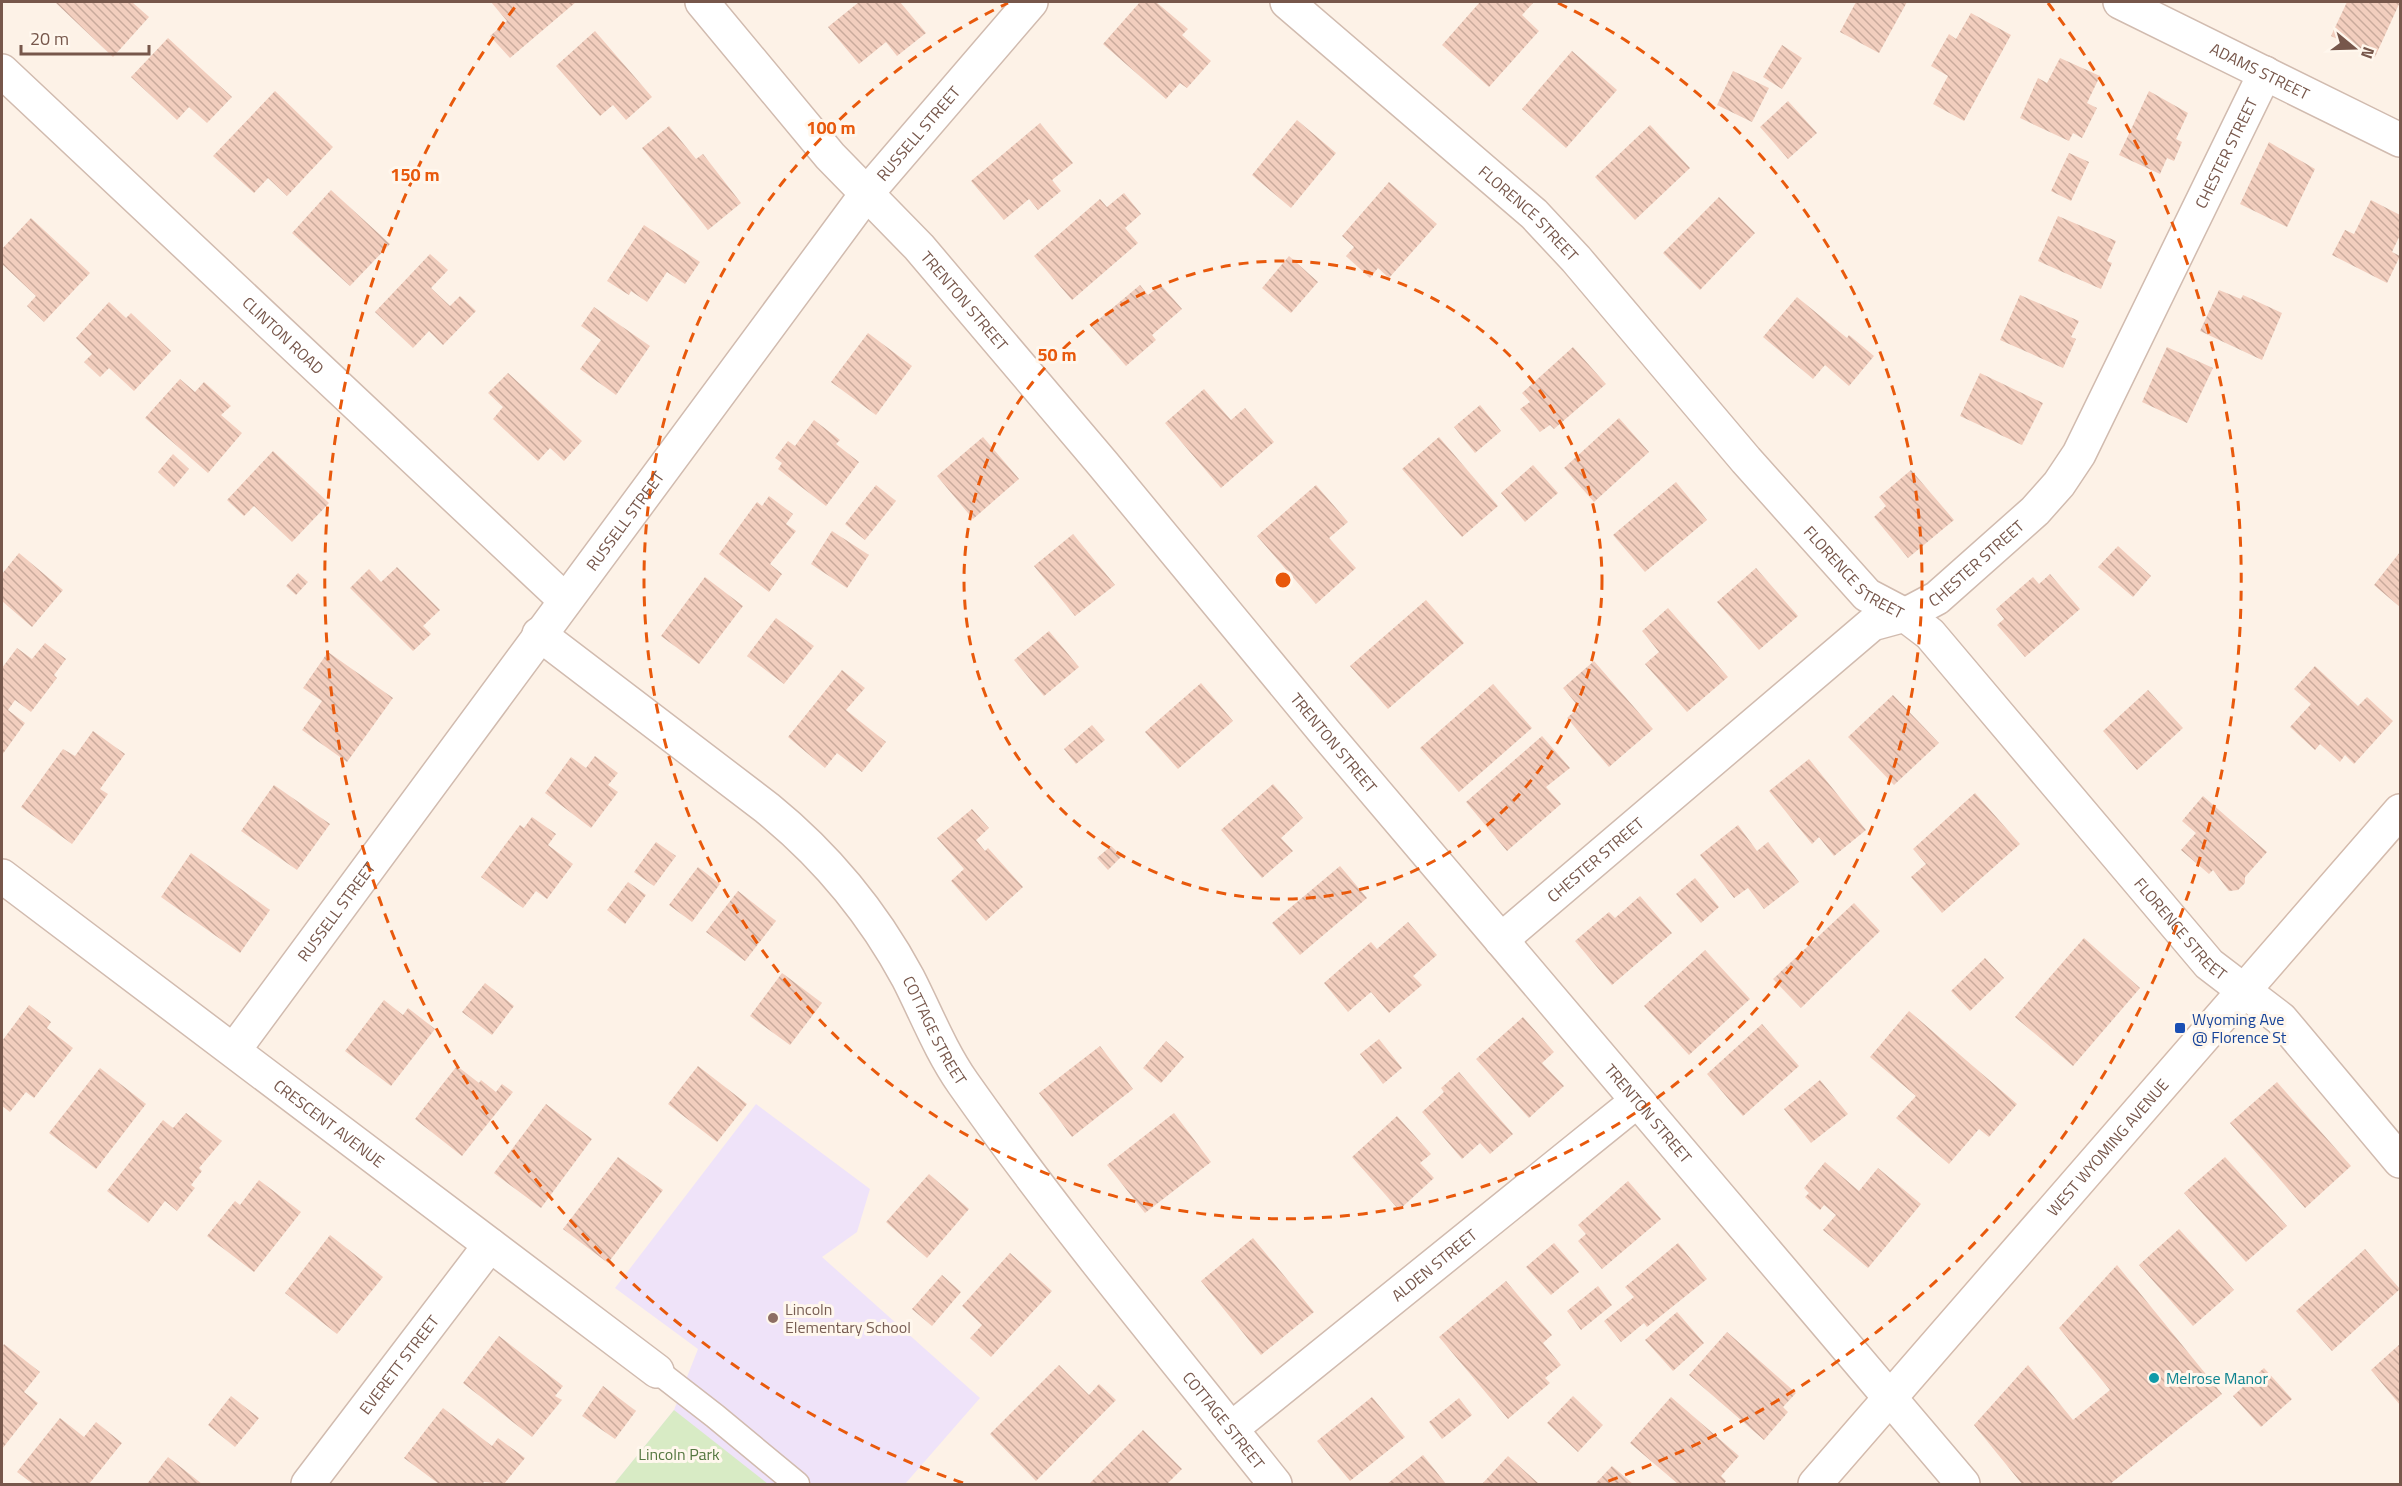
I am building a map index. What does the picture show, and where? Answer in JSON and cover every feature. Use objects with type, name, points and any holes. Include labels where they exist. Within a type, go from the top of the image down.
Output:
[{"type":"street","name":"TRENTON STREET","points":[[702,2],[830,156],[919,247],[1501,940],[1963,1485]]},
{"type":"street","name":"RUSSELL STREET","points":[[234,1050],[539,634],[867,193],[1031,2]]},
{"type":"street","name":"FLORENCE STREET","points":[[1287,2],[1534,214],[1576,258],[1746,460],[1867,595],[1905,615],[1930,634],[2209,964],[2281,1019],[2400,1161]]},
{"type":"street","name":"ADAMS STREET","points":[[2120,2],[2400,140]]},
{"type":"street","name":"CLINTON ROAD","points":[[2,71],[565,600]]},
{"type":"street","name":"CHESTER STREET","points":[[1501,940],[1872,624],[1905,615],[1937,598],[2035,512],[2070,470],[2265,73]]},
{"type":"street","name":"COTTAGE STREET","points":[[539,634],[783,820],[818,853],[855,894],[897,959],[961,1080],[1050,1199],[1275,1485]]},
{"type":"street","name":"WEST WYOMING AVENUE","points":[[1815,1485],[2400,810]]},
{"type":"street","name":"CRESCENT AVENUE","points":[[2,876],[657,1371]]},
{"type":"street","name":"ALDEN STREET","points":[[1231,1429],[1637,1101]]},
{"type":"street","name":"EVERETT STREET","points":[[308,1485],[490,1245]]},
{"type":"lane","points":[[657,1371],[797,1485]]},
{"type":"shaded area","name":"Lincoln Elementary School","points":[[756,1104],[870,1189],[857,1232],[822,1257],[980,1398],[905,1484],[614,1484],[674,1410],[698,1349],[615,1288]]},
{"type":"green space","name":"Lincoln Park","points":[[674,1410],[768,1484],[614,1484]]},
{"type":"building","points":[[57,2],[132,2],[149,17],[113,57]]},
{"type":"building","points":[[491,2],[576,2],[510,58],[490,36],[507,21]]},
{"type":"building","points":[[859,2],[900,2],[926,33],[897,56],[886,42],[859,64],[828,27]]},
{"type":"building","points":[[1140,2],[1156,2],[1188,29],[1182,35],[1211,61],[1187,88],[1180,83],[1166,99],[1103,44]]},
{"type":"building","points":[[1480,2],[1534,2],[1522,15],[1539,31],[1489,87],[1442,45]]},
{"type":"building","points":[[1856,2],[1907,2],[1879,53],[1840,32]]},
{"type":"building","points":[[2347,2],[2400,2],[2375,57],[2331,36]]},
{"type":"building","points":[[1971,13],[2011,35],[1964,121],[1933,104],[1948,76],[1931,66],[1949,34],[1956,39]]},
{"type":"building","points":[[595,31],[652,97],[626,120],[613,105],[600,116],[556,66]]},
{"type":"building","points":[[168,38],[232,97],[207,123],[189,107],[177,120],[131,77]]},
{"type":"building","points":[[1782,45],[1802,58],[1782,89],[1763,77]]},
{"type":"building","points":[[1572,51],[1617,90],[1566,148],[1522,109]]},
{"type":"building","points":[[2060,58],[2100,76],[2087,103],[2097,108],[2082,138],[2073,133],[2069,141],[2020,118],[2038,78],[2047,83]]},
{"type":"building","points":[[1733,71],[1769,88],[1752,122],[1717,105]]},
{"type":"building","points":[[275,91],[333,147],[287,196],[268,178],[254,193],[213,156]]},
{"type":"building","points":[[2149,91],[2188,113],[2176,139],[2182,142],[2174,161],[2167,158],[2160,174],[2119,155]]},
{"type":"building","points":[[1788,101],[1817,133],[1788,159],[1760,127]]},
{"type":"building","points":[[1297,120],[1336,153],[1291,208],[1252,175]]},
{"type":"building","points":[[1040,123],[1073,163],[1052,180],[1061,191],[1038,210],[1029,199],[1004,220],[971,181]]},
{"type":"building","points":[[1650,125],[1690,168],[1635,220],[1595,177]]},
{"type":"building","points":[[669,126],[696,159],[703,154],[741,203],[708,230],[642,148]]},
{"type":"building","points":[[2269,142],[2315,169],[2287,227],[2240,204]]},
{"type":"building","points":[[2069,153],[2089,162],[2071,201],[2051,191]]},
{"type":"building","points":[[1389,182],[1437,224],[1389,278],[1378,268],[1370,278],[1346,256],[1354,247],[1342,236]]},
{"type":"building","points":[[331,190],[390,244],[350,286],[292,233]]},
{"type":"building","points":[[1124,193],[1141,214],[1125,228],[1138,243],[1072,300],[1034,256],[1100,199],[1107,207]]},
{"type":"building","points":[[1719,197],[1755,233],[1700,290],[1663,253]]},
{"type":"building","points":[[2371,200],[2400,215],[2400,235],[2392,252],[2400,256],[2387,283],[2332,255],[2345,230],[2354,234]]},
{"type":"building","points":[[2058,216],[2116,241],[2107,261],[2112,263],[2101,289],[2038,261]]},
{"type":"building","points":[[31,218],[90,273],[44,322],[27,306],[36,296],[2,264],[2,249]]},
{"type":"building","points":[[644,225],[700,262],[685,284],[667,272],[647,302],[631,291],[629,295],[607,281]]},
{"type":"building","points":[[430,254],[448,270],[431,288],[450,306],[460,296],[476,311],[443,345],[429,331],[413,348],[375,312]]},
{"type":"building","points":[[1289,256],[1318,282],[1291,313],[1262,288]]},
{"type":"building","points":[[1140,285],[1148,295],[1161,285],[1182,309],[1152,335],[1156,340],[1126,366],[1091,326]]},
{"type":"building","points":[[2219,290],[2241,299],[2243,295],[2282,313],[2262,360],[2200,331]]},
{"type":"building","points":[[2020,295],[2079,321],[2071,337],[2076,339],[2063,368],[2000,340]]},
{"type":"building","points":[[1797,297],[1847,338],[1849,335],[1874,356],[1849,386],[1825,365],[1813,379],[1763,337]]},
{"type":"building","points":[[109,302],[126,318],[131,313],[171,351],[134,391],[109,368],[100,377],[84,362],[92,354],[76,338]]},
{"type":"building","points":[[594,307],[650,346],[616,395],[580,369],[601,340],[581,326]]},
{"type":"building","points":[[868,333],[912,366],[876,415],[831,382]]},
{"type":"building","points":[[1573,347],[1606,384],[1554,429],[1550,425],[1540,432],[1520,409],[1530,402],[1522,393]]},
{"type":"building","points":[[2167,347],[2213,368],[2187,423],[2142,402]]},
{"type":"building","points":[[508,373],[582,441],[564,461],[550,448],[538,461],[493,419],[503,407],[488,393]]},
{"type":"building","points":[[1980,373],[2043,403],[2022,445],[1960,416]]},
{"type":"building","points":[[180,379],[195,392],[204,382],[231,406],[221,415],[242,433],[208,473],[145,418]]},
{"type":"building","points":[[1204,389],[1231,420],[1245,408],[1274,442],[1221,488],[1165,423]]},
{"type":"building","points":[[1480,405],[1501,431],[1475,453],[1454,427]]},
{"type":"building","points":[[1619,418],[1649,452],[1594,502],[1564,468]]},
{"type":"building","points":[[814,420],[840,440],[836,444],[859,462],[826,506],[778,469],[782,463],[775,458],[788,441],[795,446]]},
{"type":"building","points":[[983,437],[1019,479],[973,519],[937,476]]},
{"type":"building","points":[[1439,437],[1498,506],[1462,537],[1402,469]]},
{"type":"building","points":[[273,451],[329,503],[292,542],[254,506],[244,516],[227,500]]},
{"type":"building","points":[[173,454],[189,469],[174,487],[158,472]]},
{"type":"building","points":[[1533,465],[1558,493],[1525,522],[1501,493]]},
{"type":"building","points":[[1911,470],[1954,520],[1908,558],[1874,517],[1886,506],[1879,497]]},
{"type":"building","points":[[1676,482],[1707,520],[1645,572],[1613,535]]},
{"type":"building","points":[[876,485],[896,501],[865,540],[845,524]]},
{"type":"building","points":[[1316,485],[1348,522],[1329,538],[1356,568],[1316,604],[1257,536]]},
{"type":"building","points":[[769,496],[793,514],[786,524],[796,531],[770,564],[782,574],[769,592],[719,554],[757,502],[762,506]]},
{"type":"building","points":[[832,531],[869,555],[847,588],[811,564]]},
{"type":"building","points":[[1073,534],[1115,585],[1075,616],[1034,566]]},
{"type":"building","points":[[2118,546],[2151,576],[2133,597],[2098,567]]},
{"type":"building","points":[[2400,552],[2400,607],[2374,585]]},
{"type":"building","points":[[19,553],[63,590],[32,627],[2,601],[2,574]]},
{"type":"building","points":[[397,567],[440,610],[423,626],[431,634],[413,651],[350,588],[369,569],[381,582]]},
{"type":"building","points":[[1756,568],[1798,616],[1759,650],[1717,602]]},
{"type":"building","points":[[298,573],[308,582],[296,595],[286,586]]},
{"type":"building","points":[[2050,574],[2080,609],[2025,657],[1997,625],[2004,619],[1996,609],[2033,577],[2039,584]]},
{"type":"building","points":[[705,577],[743,606],[699,664],[661,636]]},
{"type":"building","points":[[1426,600],[1464,643],[1388,709],[1350,666]]},
{"type":"building","points":[[1668,608],[1728,677],[1687,712],[1645,664],[1659,652],[1642,631]]},
{"type":"building","points":[[776,618],[814,646],[784,684],[747,656]]},
{"type":"building","points":[[1049,631],[1079,667],[1044,696],[1014,660]]},
{"type":"building","points":[[45,643],[66,659],[54,675],[57,678],[31,712],[15,700],[8,710],[25,723],[2,755],[2,668],[17,648],[32,659]]},
{"type":"building","points":[[328,652],[393,698],[347,762],[302,730],[322,701],[303,688]]},
{"type":"building","points":[[1594,661],[1653,729],[1609,767],[1567,718],[1579,707],[1563,688]]},
{"type":"building","points":[[2315,666],[2358,706],[2367,697],[2393,721],[2354,764],[2345,755],[2340,762],[2320,744],[2315,750],[2290,727],[2311,704],[2294,689]]},
{"type":"building","points":[[842,670],[865,688],[846,710],[886,742],[862,772],[837,753],[825,768],[788,737]]},
{"type":"building","points":[[1201,683],[1233,721],[1178,769],[1145,732]]},
{"type":"building","points":[[1493,684],[1532,728],[1459,792],[1420,748]]},
{"type":"building","points":[[2148,690],[2183,728],[2137,770],[2103,731]]},
{"type":"building","points":[[1893,695],[1939,743],[1894,785],[1848,737]]},
{"type":"building","points":[[1092,725],[1105,740],[1076,764],[1064,749]]},
{"type":"building","points":[[93,731],[125,754],[100,789],[108,794],[72,844],[21,807],[63,749],[75,756]]},
{"type":"building","points":[[1542,736],[1570,768],[1546,787],[1561,804],[1507,851],[1466,802]]},
{"type":"building","points":[[595,756],[618,773],[608,785],[618,792],[591,828],[545,793],[571,757],[586,768]]},
{"type":"building","points":[[1809,759],[1866,830],[1834,856],[1819,837],[1812,844],[1769,791]]},
{"type":"building","points":[[1273,784],[1303,818],[1281,838],[1293,851],[1262,878],[1221,830]]},
{"type":"building","points":[[274,785],[330,824],[297,870],[241,831]]},
{"type":"building","points":[[1975,793],[2020,844],[1942,913],[1911,877],[1926,864],[1913,849]]},
{"type":"building","points":[[2203,796],[2267,852],[2245,877],[2245,883],[2238,890],[2229,891],[2213,870],[2209,874],[2181,850],[2196,833],[2182,821]]},
{"type":"building","points":[[972,809],[989,828],[976,840],[985,851],[988,848],[1023,887],[986,921],[951,881],[964,869],[937,838]]},
{"type":"building","points":[[532,817],[556,834],[548,845],[573,864],[547,899],[536,891],[523,908],[481,877],[520,825],[524,828]]},
{"type":"building","points":[[1738,825],[1757,851],[1768,842],[1799,882],[1764,909],[1748,888],[1734,898],[1700,855]]},
{"type":"building","points":[[656,842],[676,856],[654,886],[634,872]]},
{"type":"building","points":[[1111,846],[1122,856],[1108,870],[1097,858]]},
{"type":"building","points":[[191,853],[270,910],[240,953],[161,897]]},
{"type":"building","points":[[1340,866],[1367,898],[1300,955],[1272,923]]},
{"type":"building","points":[[698,867],[720,884],[692,922],[669,905]]},
{"type":"building","points":[[1695,878],[1719,907],[1701,923],[1676,894]]},
{"type":"building","points":[[628,882],[646,895],[625,924],[607,910]]},
{"type":"building","points":[[738,891],[776,921],[745,961],[706,932]]},
{"type":"building","points":[[1640,896],[1672,933],[1612,985],[1575,941],[1609,912],[1615,918]]},
{"type":"building","points":[[1854,903],[1880,931],[1801,1008],[1773,979]]},
{"type":"building","points":[[1408,922],[1437,955],[1413,976],[1422,985],[1389,1013],[1371,992],[1348,1012],[1324,983],[1371,942],[1377,949]]},
{"type":"building","points":[[2084,938],[2140,988],[2073,1066],[2015,1017]]},
{"type":"building","points":[[1705,950],[1750,999],[1689,1055],[1644,1006]]},
{"type":"building","points":[[1985,958],[2004,978],[1970,1011],[1951,991]]},
{"type":"building","points":[[782,973],[822,1003],[790,1045],[750,1016]]},
{"type":"building","points":[[485,983],[514,1006],[492,1035],[462,1012]]},
{"type":"building","points":[[384,1000],[403,1015],[408,1008],[435,1029],[391,1086],[345,1051]]},
{"type":"building","points":[[29,1005],[51,1022],[47,1028],[73,1048],[34,1098],[26,1092],[10,1112],[2,1106],[2,1041]]},
{"type":"building","points":[[1909,1011],[2017,1104],[1989,1137],[1979,1129],[1949,1164],[1896,1118],[1916,1096],[1870,1057]]},
{"type":"building","points":[[1523,1017],[1554,1052],[1542,1063],[1564,1086],[1529,1118],[1476,1059]]},
{"type":"building","points":[[1762,1024],[1799,1066],[1743,1116],[1707,1074]]},
{"type":"building","points":[[1379,1039],[1402,1068],[1383,1084],[1360,1054]]},
{"type":"building","points":[[1166,1041],[1184,1057],[1161,1083],[1143,1068]]},
{"type":"building","points":[[1100,1046],[1133,1089],[1072,1137],[1039,1093]]},
{"type":"building","points":[[457,1066],[479,1083],[481,1080],[496,1092],[502,1084],[513,1092],[462,1156],[415,1119]]},
{"type":"building","points":[[698,1066],[747,1104],[717,1142],[668,1104]]},
{"type":"building","points":[[100,1068],[146,1104],[96,1169],[49,1133]]},
{"type":"building","points":[[1459,1072],[1513,1134],[1490,1154],[1480,1143],[1462,1159],[1422,1112],[1444,1092],[1441,1088]]},
{"type":"building","points":[[1820,1080],[1848,1114],[1811,1143],[1784,1109]]},
{"type":"building","points":[[2277,1082],[2351,1166],[2305,1208],[2230,1123]]},
{"type":"building","points":[[546,1104],[592,1139],[541,1208],[494,1173]]},
{"type":"building","points":[[186,1113],[222,1141],[199,1168],[202,1171],[191,1185],[195,1188],[177,1211],[165,1201],[148,1223],[107,1191],[163,1120],[173,1128]]},
{"type":"building","points":[[1174,1113],[1211,1162],[1145,1213],[1107,1165]]},
{"type":"building","points":[[1397,1116],[1431,1154],[1420,1163],[1434,1178],[1399,1210],[1352,1157]]},
{"type":"building","points":[[618,1157],[663,1190],[608,1263],[563,1229]]},
{"type":"building","points":[[2225,1157],[2287,1226],[2246,1262],[2184,1193]]},
{"type":"building","points":[[1825,1162],[1859,1191],[1878,1168],[1921,1204],[1868,1268],[1823,1230],[1836,1215],[1824,1205],[1820,1210],[1805,1197],[1809,1193],[1804,1188]]},
{"type":"building","points":[[929,1174],[969,1209],[927,1258],[886,1222]]},
{"type":"building","points":[[259,1180],[301,1212],[254,1272],[207,1236],[235,1201],[240,1205]]},
{"type":"building","points":[[1628,1181],[1661,1219],[1602,1269],[1578,1241],[1586,1234],[1578,1225]]},
{"type":"building","points":[[2179,1229],[2234,1290],[2193,1326],[2139,1265]]},
{"type":"building","points":[[330,1235],[383,1277],[337,1334],[285,1293]]},
{"type":"building","points":[[1253,1238],[1314,1312],[1261,1355],[1201,1281]]},
{"type":"building","points":[[1554,1243],[1579,1272],[1551,1295],[1526,1267]]},
{"type":"building","points":[[1678,1243],[1707,1279],[1647,1327],[1644,1323],[1621,1342],[1604,1321],[1634,1297],[1625,1287]]},
{"type":"building","points":[[2365,1249],[2400,1289],[2332,1351],[2296,1311]]},
{"type":"building","points":[[1010,1253],[1052,1291],[991,1357],[970,1338],[982,1325],[962,1306]]},
{"type":"building","name":"Melrose Manor","points":[[2117,1265],[2222,1394],[2110,1484],[2022,1484],[1974,1425],[2028,1365],[2073,1420],[2110,1390],[2059,1328]]},
{"type":"building","points":[[942,1275],[961,1292],[932,1326],[912,1309]]},
{"type":"building","points":[[1506,1281],[1552,1335],[1543,1343],[1561,1365],[1545,1378],[1550,1383],[1508,1419],[1439,1337]]},
{"type":"building","points":[[1598,1286],[1612,1305],[1581,1330],[1567,1311]]},
{"type":"building","points":[[1677,1312],[1704,1343],[1673,1371],[1645,1340]]},
{"type":"building","points":[[1727,1332],[1796,1393],[1783,1407],[1788,1412],[1764,1440],[1689,1375]]},
{"type":"building","points":[[499,1336],[563,1386],[555,1396],[562,1400],[532,1437],[463,1383]]},
{"type":"building","points":[[4,1344],[40,1372],[24,1392],[38,1403],[2,1449],[2,1348]]},
{"type":"building","points":[[2400,1344],[2400,1405],[2371,1370]]},
{"type":"building","points":[[1059,1365],[1089,1395],[1099,1384],[1116,1400],[1036,1481],[990,1434]]},
{"type":"building","points":[[2264,1368],[2292,1399],[2261,1427],[2233,1396]]},
{"type":"building","points":[[603,1386],[636,1411],[615,1439],[582,1416]]},
{"type":"building","points":[[231,1396],[259,1418],[235,1447],[208,1425]]},
{"type":"building","points":[[1573,1396],[1603,1425],[1578,1452],[1547,1423]]},
{"type":"building","points":[[1372,1397],[1405,1437],[1350,1481],[1317,1441]]},
{"type":"building","points":[[1671,1397],[1739,1456],[1721,1476],[1726,1481],[1724,1484],[1678,1484],[1630,1443]]},
{"type":"building","points":[[1459,1398],[1472,1415],[1442,1439],[1429,1422]]},
{"type":"building","points":[[443,1408],[492,1446],[498,1438],[525,1458],[504,1484],[484,1482],[482,1484],[439,1484],[404,1458]]},
{"type":"building","points":[[60,1418],[84,1437],[96,1422],[122,1443],[89,1484],[33,1484],[17,1472]]},
{"type":"building","points":[[1143,1430],[1182,1469],[1167,1484],[1089,1484]]},
{"type":"building","points":[[1423,1455],[1446,1484],[1387,1484]]},
{"type":"building","points":[[1508,1456],[1538,1483],[1482,1484]]},
{"type":"building","points":[[168,1457],[202,1484],[147,1484]]},
{"type":"building","points":[[1612,1466],[1633,1484],[1595,1484]]},
{"type":"place","name":"Wyoming Ave @ Florence St","points":[[2180,1028]]},
{"type":"place","name":"Lincoln Elementary School","points":[[773,1318]]},
{"type":"place","name":"Melrose Manor","points":[[2154,1378]]}]
